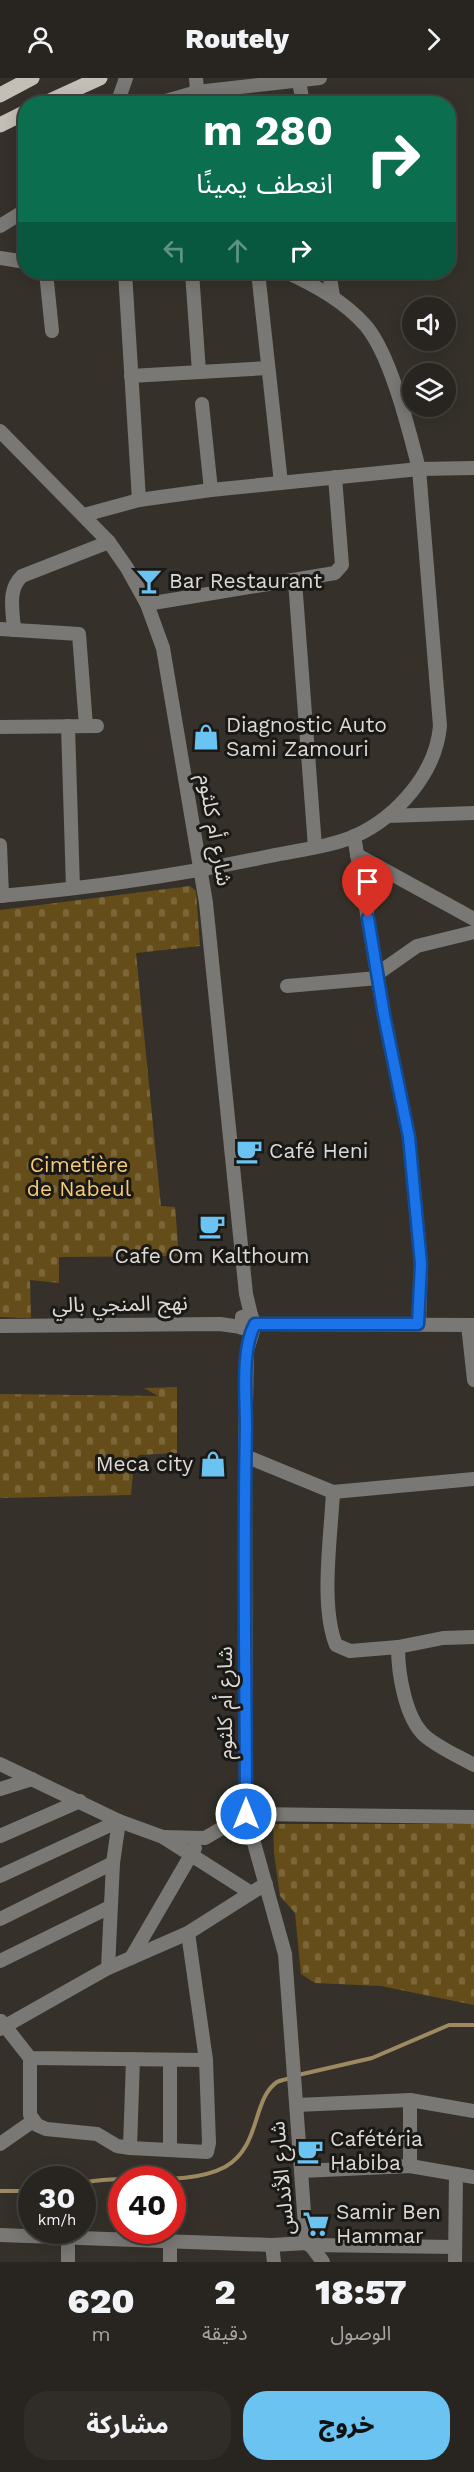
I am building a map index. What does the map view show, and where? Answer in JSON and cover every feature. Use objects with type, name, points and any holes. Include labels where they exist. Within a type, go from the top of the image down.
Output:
[{"type":"main road","points":[[0,95],[32,78]]},
{"type":"main road","points":[[61,96],[100,78]]},
{"type":"main road","points":[[0,125],[18,116]]},
{"type":"street","points":[[120,96],[126,78]]},
{"type":"street","points":[[196,78],[197,96]]},
{"type":"street","points":[[209,96],[320,78]]},
{"type":"street","points":[[299,81],[302,96]]},
{"type":"street","points":[[0,226],[18,215]]},
{"type":"street","points":[[0,258],[18,261]]},
{"type":"street","points":[[47,279],[52,331]]},
{"type":"street","points":[[125,279],[139,500]]},
{"type":"street","points":[[192,279],[199,372]]},
{"type":"street","points":[[259,279],[281,483]]},
{"type":"street","points":[[0,844],[1,896],[200,871],[315,847],[354,836],[388,816],[429,765],[439,738],[440,726],[419,469],[405,418],[375,342],[362,322],[333,297],[299,279]]},
{"type":"street","points":[[330,279],[333,297]]},
{"type":"street","points":[[131,376],[267,368]]},
{"type":"street","points":[[202,404],[211,490]]},
{"type":"street","name":"شارع أم كلثوم","points":[[0,432],[109,542],[147,604],[163,648],[200,871],[233,1144],[246,1294],[246,1814],[285,1954],[296,2085]]},
{"type":"street","points":[[84,515],[139,500],[211,490],[419,469],[474,468]]},
{"type":"street","points":[[147,604],[335,573],[340,569],[335,477]]},
{"type":"street","points":[[0,727],[91,726],[79,634],[7,630],[15,582],[22,576],[109,542]]},
{"type":"street","points":[[294,580],[315,847]]},
{"type":"street","points":[[68,726],[72,888]]},
{"type":"street","points":[[388,816],[474,813]]},
{"type":"street","points":[[354,836],[377,976],[409,1137],[421,1264],[418,1324]]},
{"type":"street","points":[[357,855],[474,919]]},
{"type":"street","points":[[287,986],[377,976],[417,946],[431,940],[474,932]]},
{"type":"street","name":"نهج المنجي بالي","points":[[0,1326],[246,1322],[471,1325]]},
{"type":"street","points":[[471,1325],[474,1380]]},
{"type":"street","points":[[245,1456],[333,1492],[474,1479]]},
{"type":"street","points":[[333,1492],[328,1605],[329,1628],[336,1645],[350,1651],[398,1647],[443,1638],[474,1637]]},
{"type":"street","points":[[398,1647],[399,1678],[417,1725],[425,1736],[474,1765]]},
{"type":"street","points":[[0,1764],[119,1821],[164,1837],[251,1893]]},
{"type":"street","points":[[0,1789],[32,1779]]},
{"type":"street","points":[[0,1836],[80,1801]]},
{"type":"street","points":[[131,1958],[190,1853],[205,1839],[246,1814],[474,1817]]},
{"type":"street","points":[[108,1968],[113,1863],[119,1821]]},
{"type":"street","points":[[0,1876],[119,1821]]},
{"type":"street","points":[[164,1837],[205,1839]]},
{"type":"street","points":[[0,1919],[113,1863]]},
{"type":"street","points":[[188,1933],[206,2060],[208,2149],[203,2153],[117,2146],[97,2134],[46,2129],[33,2121],[30,2115],[30,2058],[2,2025],[108,1968],[188,1933],[266,1884]]},
{"type":"street","points":[[0,1961],[110,1907]]},
{"type":"street","points":[[30,2058],[206,2060]]},
{"type":"street","points":[[130,2148],[133,2059]]},
{"type":"street","points":[[170,2060],[170,2150]]},
{"type":"street","name":"شارع الأندلس","points":[[296,2085],[308,2244],[323,2262]]},
{"type":"street","points":[[297,2105],[410,2100],[474,2111]]},
{"type":"street","points":[[410,2100],[410,2166]]},
{"type":"street","points":[[0,2144],[33,2121]]},
{"type":"street","points":[[301,2171],[410,2166],[474,2177]]},
{"type":"street","points":[[455,2262],[456,2174]]},
{"type":"street","points":[[0,2235],[18,2235]]},
{"type":"street","points":[[186,2241],[272,2245],[455,2247]]},
{"type":"street","points":[[68,2244],[68,2262]]},
{"type":"street","points":[[170,2244],[170,2262]]},
{"type":"street","points":[[272,2245],[274,2262]]},
{"type":"green space","name":"Cimetière de Nabeul","points":[[190,886],[196,891],[200,946],[136,953],[161,1206],[175,1207],[179,1256],[59,1257],[59,1283],[30,1280],[31,1318],[0,1317],[0,910]]},
{"type":"green space","points":[[177,1387],[177,1453],[139,1455],[134,1461],[131,1495],[0,1498],[0,1394],[158,1396],[144,1388]]},
{"type":"green space","points":[[273,1824],[474,1824],[474,2005],[381,1986],[315,1983],[301,1974],[295,1913],[280,1896],[274,1853]]},
{"type":"waterway","points":[[298,2075],[372,2058],[449,2025],[474,2025]]},
{"type":"waterway","points":[[96,2181],[174,2179],[192,2177],[225,2167],[245,2148],[269,2090],[277,2082],[291,2078]]},
{"type":"waterway","points":[[0,2191],[18,2191]]},
{"type":"place","name":"Bar Restaurant","points":[[149,581]]},
{"type":"place","name":"Diagnostic Auto Sami Zamouri","points":[[206,737]]},
{"type":"place","name":"Café Heni","points":[[249,1151]]},
{"type":"place","name":"Cafe Om Kalthoum","points":[[212,1226]]},
{"type":"place","name":"Meca city","points":[[213,1464]]},
{"type":"place","name":"Cafétéria Habiba","points":[[310,2151]]},
{"type":"place","name":"Samir Ben Hammar","points":[[316,2224]]},
{"type":"route","points":[[246,1814],[245,1456],[247,1351],[252,1329],[255,1324],[300,1326],[418,1324],[421,1264],[409,1137],[384,1015],[368,918]]}]
